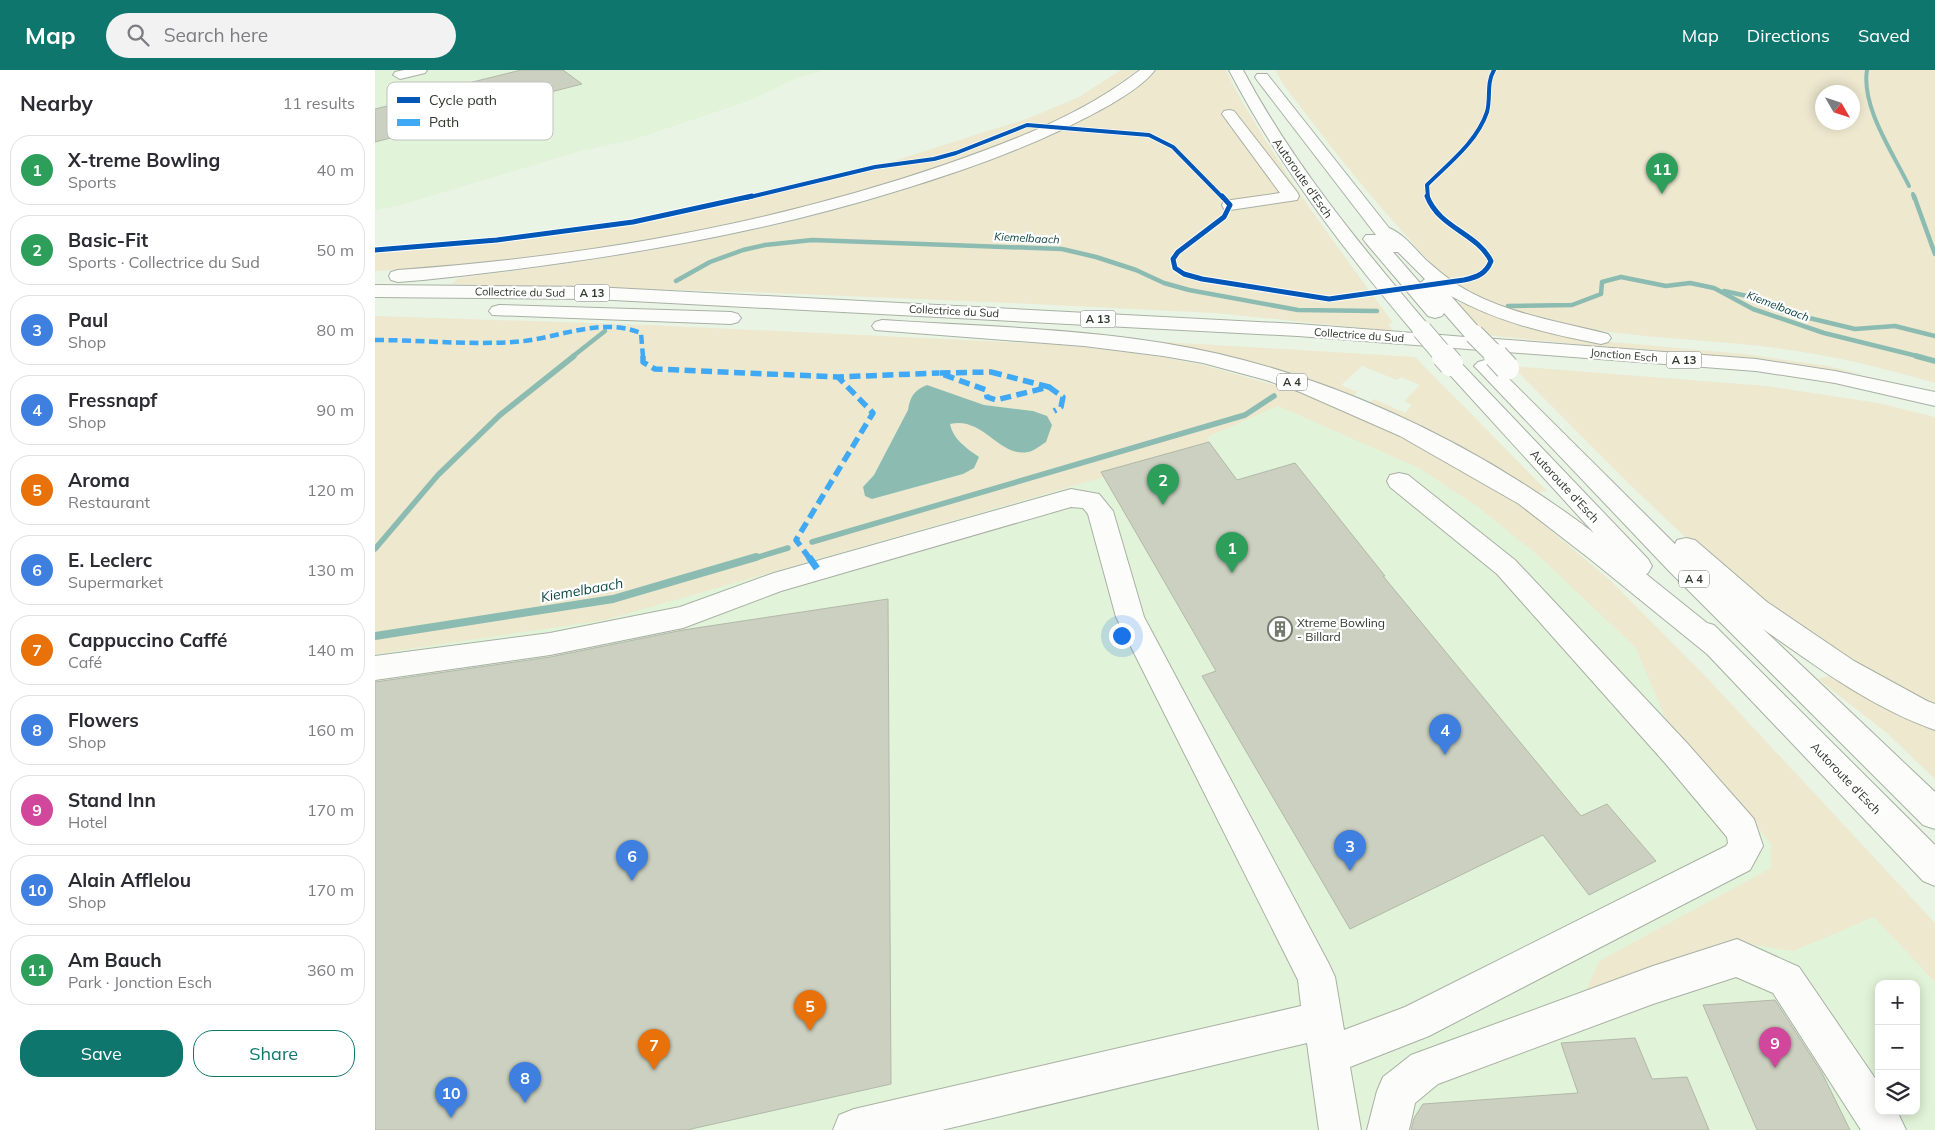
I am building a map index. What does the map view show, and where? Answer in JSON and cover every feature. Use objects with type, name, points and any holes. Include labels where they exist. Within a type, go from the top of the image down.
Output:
[{"type":"main road","points":[[399,75],[420,70]]},
{"type":"main road","points":[[375,277],[532,262],[635,247],[716,233],[858,198],[939,173],[1013,146],[1107,99],[1148,70]]},
{"type":"main road","name":"Autoroute d'Esch","points":[[1236,70],[1289,160],[1312,193],[1451,364],[1624,551],[1935,869]]},
{"type":"main road","name":"Autoroute d'Esch","points":[[1260,74],[1289,128],[1317,169],[1377,245],[1453,332],[1496,367],[1678,564],[1935,814]]},
{"type":"main road","name":"A 4","points":[[1260,74],[1385,232],[1393,245],[1474,334],[1496,367],[1658,522],[1757,610],[1844,670],[1917,711],[1935,717]]},
{"type":"main road","points":[[1229,114],[1261,160],[1291,196]]},
{"type":"main road","points":[[1230,205],[1312,193]]},
{"type":"main road","name":"A 4","points":[[1385,232],[1400,242],[1433,276],[1485,305],[1530,322],[1601,338],[1746,350],[1821,360],[1935,388]]},
{"type":"main road","name":"Collectrice du Sud","points":[[375,291],[593,293],[799,302],[1298,330],[1533,348]]},
{"type":"main road","name":"Collectrice du Sud","points":[[375,308],[793,320]]},
{"type":"main road","points":[[793,320],[1048,330],[1306,345],[1763,378],[1881,396],[1935,411]]},
{"type":"main road","name":"A 4","points":[[793,320],[1046,336],[1116,343],[1205,358],[1248,368],[1312,389],[1374,414],[1428,440],[1526,496],[1614,563],[1716,646]]},
{"type":"main road","name":"Jonction Esch","points":[[1533,348],[1756,365],[1835,377],[1935,399]]},
{"type":"main road","points":[[854,1130],[1415,1022],[1738,858],[1746,846],[1742,830],[1676,753],[1506,567],[1399,481]]},
{"type":"main road","points":[[375,668],[550,644],[683,617],[774,583],[1071,498],[1090,500],[1100,511],[1130,617],[1316,978],[1341,1130]]},
{"type":"main road","points":[[1388,1130],[1397,1090],[1425,1069],[1653,985],[1737,958],[1786,980],[1885,1130]]},
{"type":"shaded area","points":[[375,70],[825,70],[796,78],[748,101],[632,140],[580,151],[401,205],[375,210]]},
{"type":"shaded area","points":[[1121,70],[1137,70],[1099,97],[1044,126],[946,166],[860,192],[750,220],[590,250],[482,263],[375,271],[375,250],[497,240],[633,222],[795,187],[875,167],[1029,118],[1079,97]]},
{"type":"shaded area","points":[[1157,70],[1226,70],[1243,104],[1293,184],[1393,323],[1388,324],[1393,331],[1215,313],[753,292],[452,284],[458,278],[654,250],[719,237],[848,207],[911,188],[973,166],[1041,137],[1074,121],[1139,84]]},
{"type":"shaded area","points":[[1275,70],[1935,70],[1935,383],[1863,364],[1815,354],[1741,344],[1590,329],[1531,316],[1502,306],[1463,287],[1436,267],[1380,206],[1283,84]]},
{"type":"shaded area","points":[[1468,302],[1601,341],[1744,354],[1827,366],[1866,375],[1749,358],[1484,335],[1456,304]]},
{"type":"shaded area","points":[[375,316],[649,325],[1070,345],[1162,357],[1203,365],[1306,394],[1423,446],[1517,502],[1611,581],[1708,679],[1935,923],[1935,982],[1874,917],[1793,951],[1730,941],[1585,994],[1599,961],[1771,868],[1771,844],[1757,826],[1671,732],[1636,648],[1540,557],[1478,507],[1419,468],[1278,406],[1207,437],[1209,442],[1102,472],[1104,477],[605,620],[375,654]],"holes":[[[927,385],[984,405],[1033,411],[1047,416],[972,424],[957,422],[950,424],[965,447],[979,457],[963,474],[872,499],[863,487],[874,475],[908,410],[911,398],[916,392]]]},
{"type":"shaded area","points":[[1165,342],[1415,357],[1547,491],[1532,494],[1368,405],[1374,399],[1405,413],[1412,405],[1404,401],[1420,385],[1401,377],[1397,380],[1362,366],[1341,385],[1357,392],[1351,398],[1164,346]]},
{"type":"shaded area","points":[[1512,366],[1767,386],[1878,403],[1935,417],[1935,705],[1856,668],[1809,637],[1718,567],[1633,488]]},
{"type":"shaded area","points":[[1278,406],[1419,468],[1478,507],[1540,557],[1636,648],[1671,732],[1757,826],[1771,844],[1771,868],[1599,961],[1586,993],[1730,941],[1793,951],[1874,917],[1935,982],[1935,1130],[375,1130],[375,654],[605,620],[1104,477],[1101,472],[1209,441],[1207,437]]},
{"type":"shaded area","points":[[1838,674],[1935,726],[1935,779],[1887,733],[1818,679]]},
{"type":"water","points":[[927,385],[984,405],[1033,411],[1047,416],[1052,425],[1046,442],[1028,452],[1018,452],[1000,444],[972,426],[962,423],[950,424],[957,439],[979,457],[974,468],[963,474],[872,499],[865,496],[863,487],[874,475],[908,410],[911,398],[919,389]]},
{"type":"building","points":[[521,70],[563,70],[582,84],[553,91],[553,82],[472,82]]},
{"type":"building","points":[[387,106],[387,139],[375,142],[375,109]]},
{"type":"building","points":[[1209,442],[1237,480],[1295,463],[1385,576],[1383,576],[1581,816],[1607,804],[1656,861],[1589,895],[1543,835],[1350,929],[1202,676],[1216,671],[1101,472]]},
{"type":"building","points":[[888,599],[891,1084],[687,1130],[375,1130],[375,682],[550,657],[683,630]]},
{"type":"building","points":[[1775,1000],[1822,1073],[1850,1130],[1757,1130],[1703,1005]]},
{"type":"building","points":[[1635,1038],[1652,1079],[1687,1077],[1709,1130],[1411,1130],[1414,1118],[1423,1104],[1578,1093],[1561,1043]]},
{"type":"waterway","points":[[1867,70],[1866,84],[1873,114],[1909,186]]},
{"type":"waterway","points":[[1913,194],[1914,198]]},
{"type":"waterway","points":[[1914,196],[1935,254]]},
{"type":"waterway","name":"Kiemelbaach","points":[[676,281],[710,262],[743,250],[765,245],[812,240],[1062,249],[1096,257],[1136,270],[1164,283],[1189,290],[1298,310],[1377,311]]},
{"type":"waterway","name":"Kiemelbaach","points":[[1508,306],[1572,305],[1601,294],[1602,282],[1621,277],[1666,286],[1690,283],[1714,288],[1753,309],[1824,333],[1921,357]]},
{"type":"waterway","points":[[1724,291],[1761,299],[1780,311],[1855,329],[1895,326],[1935,336]]},
{"type":"waterway","name":"Kiemelbaach","points":[[572,357],[605,331]]},
{"type":"waterway","name":"Kiemelbaach","points":[[375,549],[438,475],[500,415],[574,356]]},
{"type":"waterway","name":"Kiemelbaach","points":[[1916,356],[1935,361]]},
{"type":"waterway","name":"Kiemelbaach","points":[[812,542],[1245,415],[1274,396]]},
{"type":"waterway","name":"Kiemelbaach","points":[[752,559],[788,548]]},
{"type":"waterway","name":"Kiemelbaach","points":[[375,636],[613,599],[756,557]]},
{"type":"marked path","points":[[375,340],[510,342],[547,338],[594,327],[618,326],[641,333],[643,362],[655,369],[838,377],[939,373],[986,390],[987,397],[996,400],[1049,387],[991,372],[939,373]]},
{"type":"marked path","points":[[818,570],[796,540],[873,413],[838,377]]},
{"type":"marked path","points":[[1049,387],[1063,397],[1061,407],[1054,411]]},
{"type":"cycle path","points":[[375,250],[497,240],[633,222],[795,187],[875,167],[934,159],[956,153],[1027,125],[1149,135],[1167,143],[1178,151],[1198,174],[1230,205],[1224,217],[1178,252],[1173,259],[1175,268],[1184,274],[1202,279],[1329,299],[1464,280],[1484,272],[1491,261],[1484,250],[1437,214],[1427,196],[1427,185],[1460,152],[1481,124],[1488,108],[1489,80],[1494,70]]},
{"type":"place","name":"Am Bauch","points":[[1662,194]]},
{"type":"place","name":"Basic-Fit","points":[[1163,505]]},
{"type":"place","name":"X-treme Bowling","points":[[1232,573]]},
{"type":"place","name":"Xtreme Bowling - Billard","points":[[1280,629]]},
{"type":"place","name":"Fressnapf","points":[[1445,755]]},
{"type":"place","name":"Paul","points":[[1350,871]]},
{"type":"place","name":"E. Leclerc","points":[[632,881]]},
{"type":"place","name":"Aroma","points":[[810,1031]]},
{"type":"place","name":"Stand Inn","points":[[1775,1068]]},
{"type":"place","name":"Cappuccino Caffé","points":[[654,1070]]},
{"type":"place","name":"Flowers","points":[[525,1103]]},
{"type":"place","name":"Alain Afflelou","points":[[451,1118]]}]
